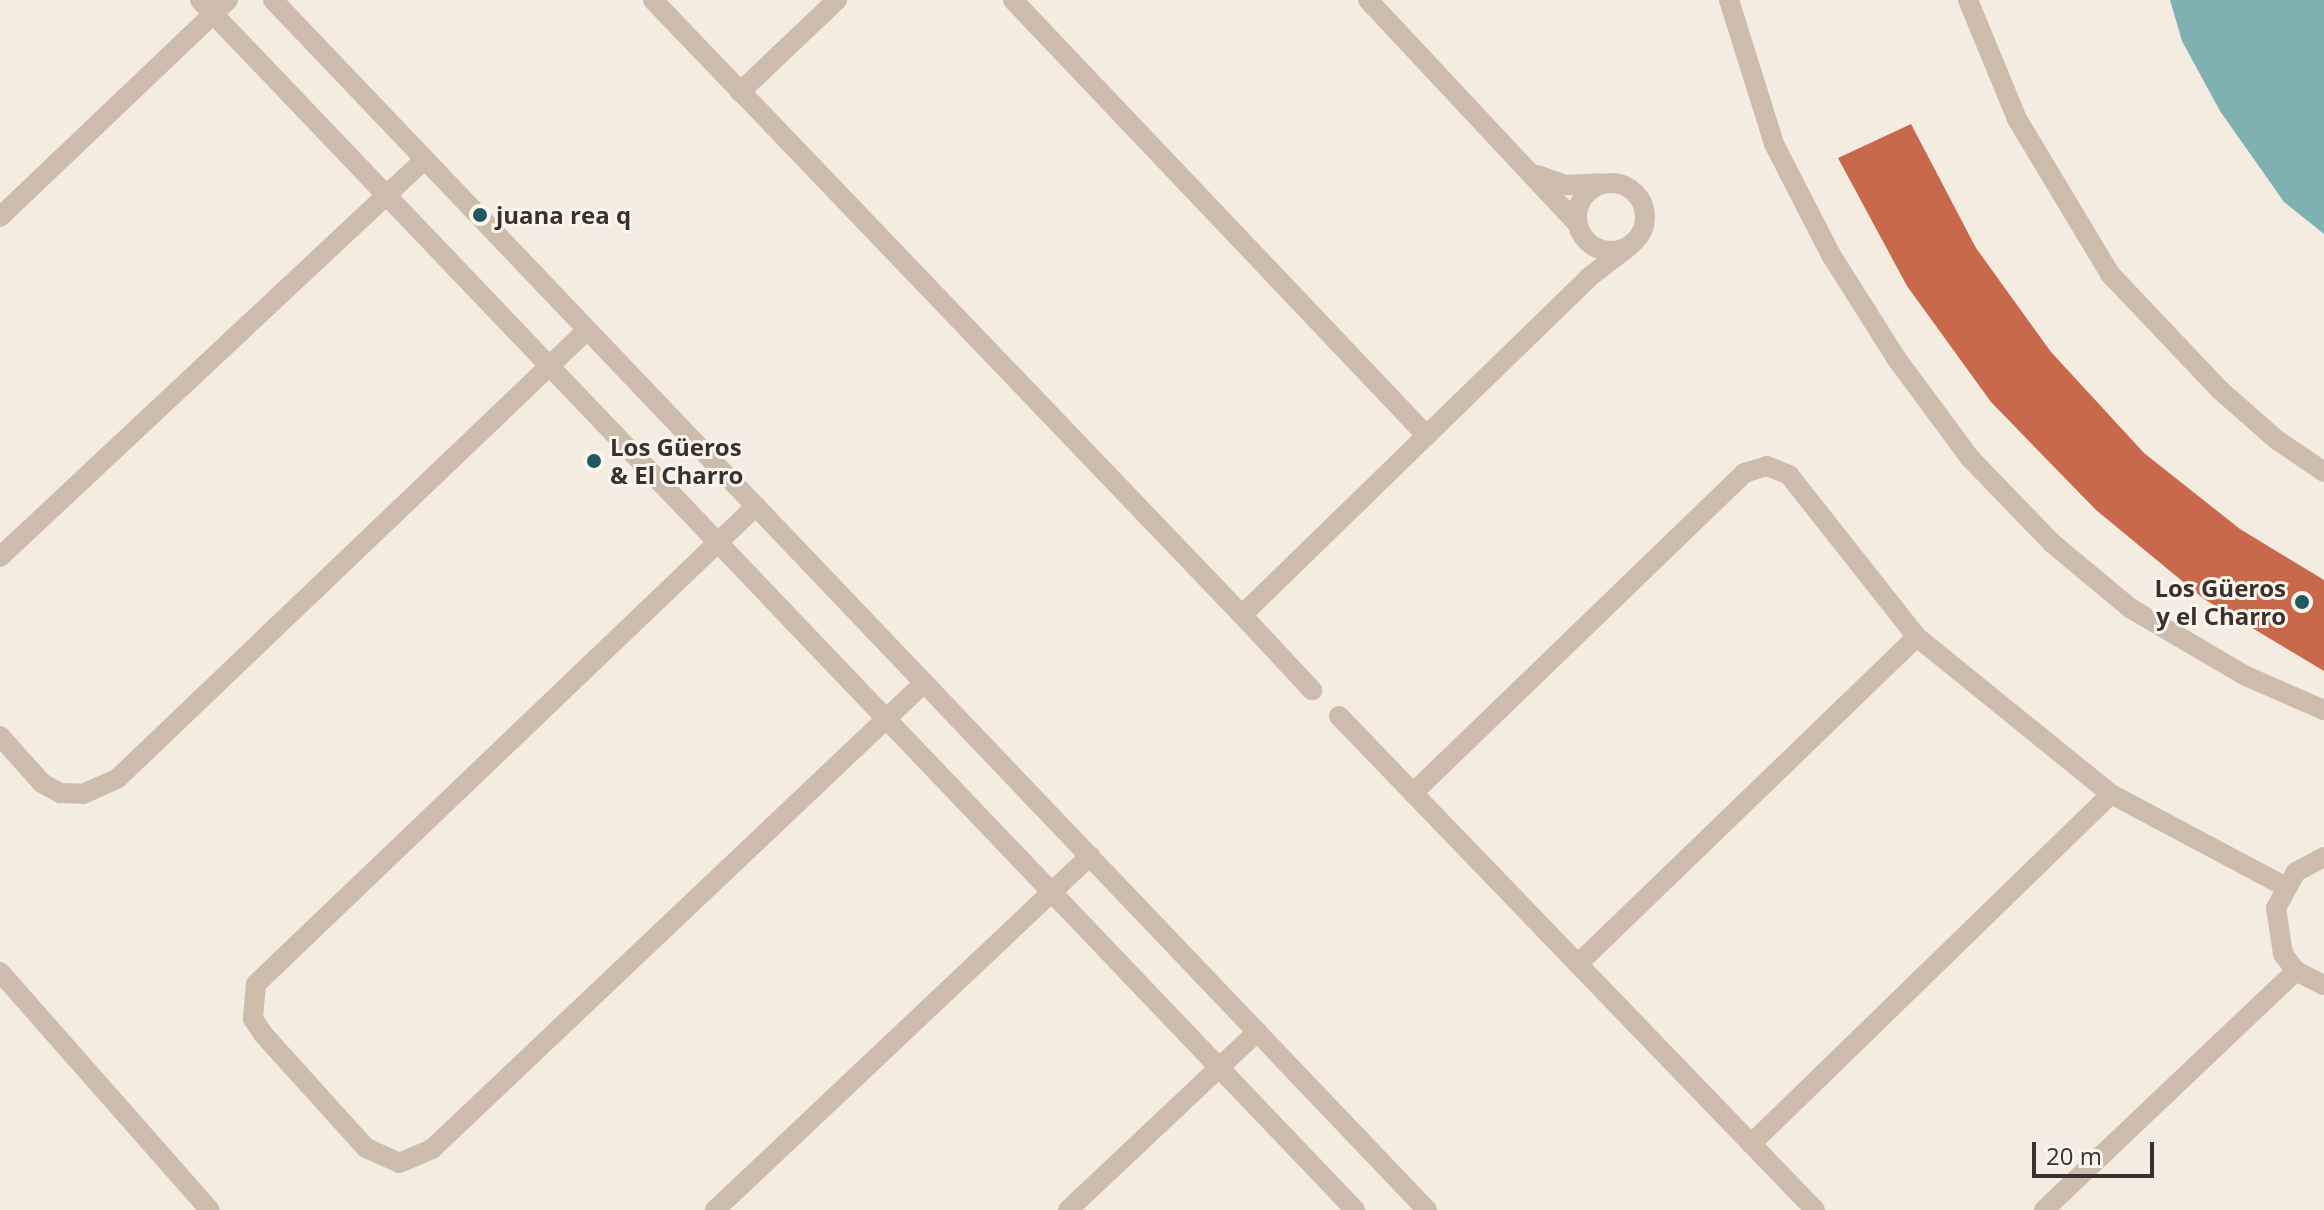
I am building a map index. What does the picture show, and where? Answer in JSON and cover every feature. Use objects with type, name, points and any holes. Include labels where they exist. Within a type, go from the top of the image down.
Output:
[{"type":"street","points":[[273,0],[1427,1210]]},
{"type":"street","points":[[653,0],[1312,690]]},
{"type":"street","points":[[740,92],[837,0]]},
{"type":"street","points":[[1013,0],[1427,436]]},
{"type":"street","points":[[1368,0],[1534,173],[1599,249],[1631,245]]},
{"type":"street","points":[[1729,0],[1774,144],[1831,255],[1896,358],[1970,458],[2052,543],[2130,608],[2246,676],[2324,710]]},
{"type":"street","points":[[1968,0],[2017,119],[2110,274],[2220,390],[2324,472]]},
{"type":"street","points":[[0,217],[214,5],[386,195],[1355,1210]]},
{"type":"street","points":[[0,557],[425,159]]},
{"type":"street","points":[[1242,615],[1588,278],[1631,245],[1644,227],[1644,205],[1631,189],[1610,182],[1566,185],[1534,173]]},
{"type":"street","points":[[1588,278],[1591,265],[1579,229],[1581,200],[1610,182]]},
{"type":"street","points":[[0,736],[42,783],[60,793],[83,794],[117,779],[587,330]]},
{"type":"street","points":[[1413,793],[1756,467],[1789,475],[1917,637],[2111,794],[2284,886]]},
{"type":"street","points":[[756,506],[256,984],[251,1001],[258,1027],[366,1148],[399,1163],[432,1149],[924,683]]},
{"type":"street","points":[[1580,962],[1917,637]]},
{"type":"street","points":[[1339,716],[1580,962],[1815,1210]]},
{"type":"street","points":[[1751,1144],[2111,794]]},
{"type":"street","points":[[715,1210],[1090,856]]},
{"type":"street","points":[[2321,856],[2284,886],[2276,908],[2276,934],[2296,971],[2324,985]]},
{"type":"street","points":[[2044,1210],[2296,971]]},
{"type":"street","points":[[0,972],[210,1210]]},
{"type":"street","points":[[1068,1210],[1257,1032]]},
{"type":"water","points":[[2170,0],[2324,0],[2324,234],[2284,202],[2220,111],[2182,41]]},
{"type":"building","points":[[1911,124],[1976,248],[2051,352],[2144,453],[2240,529],[2324,580],[2324,671],[2204,599],[2096,510],[1991,402],[1907,286],[1838,158]]},
{"type":"place","name":"juana rea q","points":[[480,215]]},
{"type":"place","name":"Los Güeros & El Charro","points":[[594,461]]},
{"type":"place","name":"Los Güeros y el Charro","points":[[2302,602]]}]
